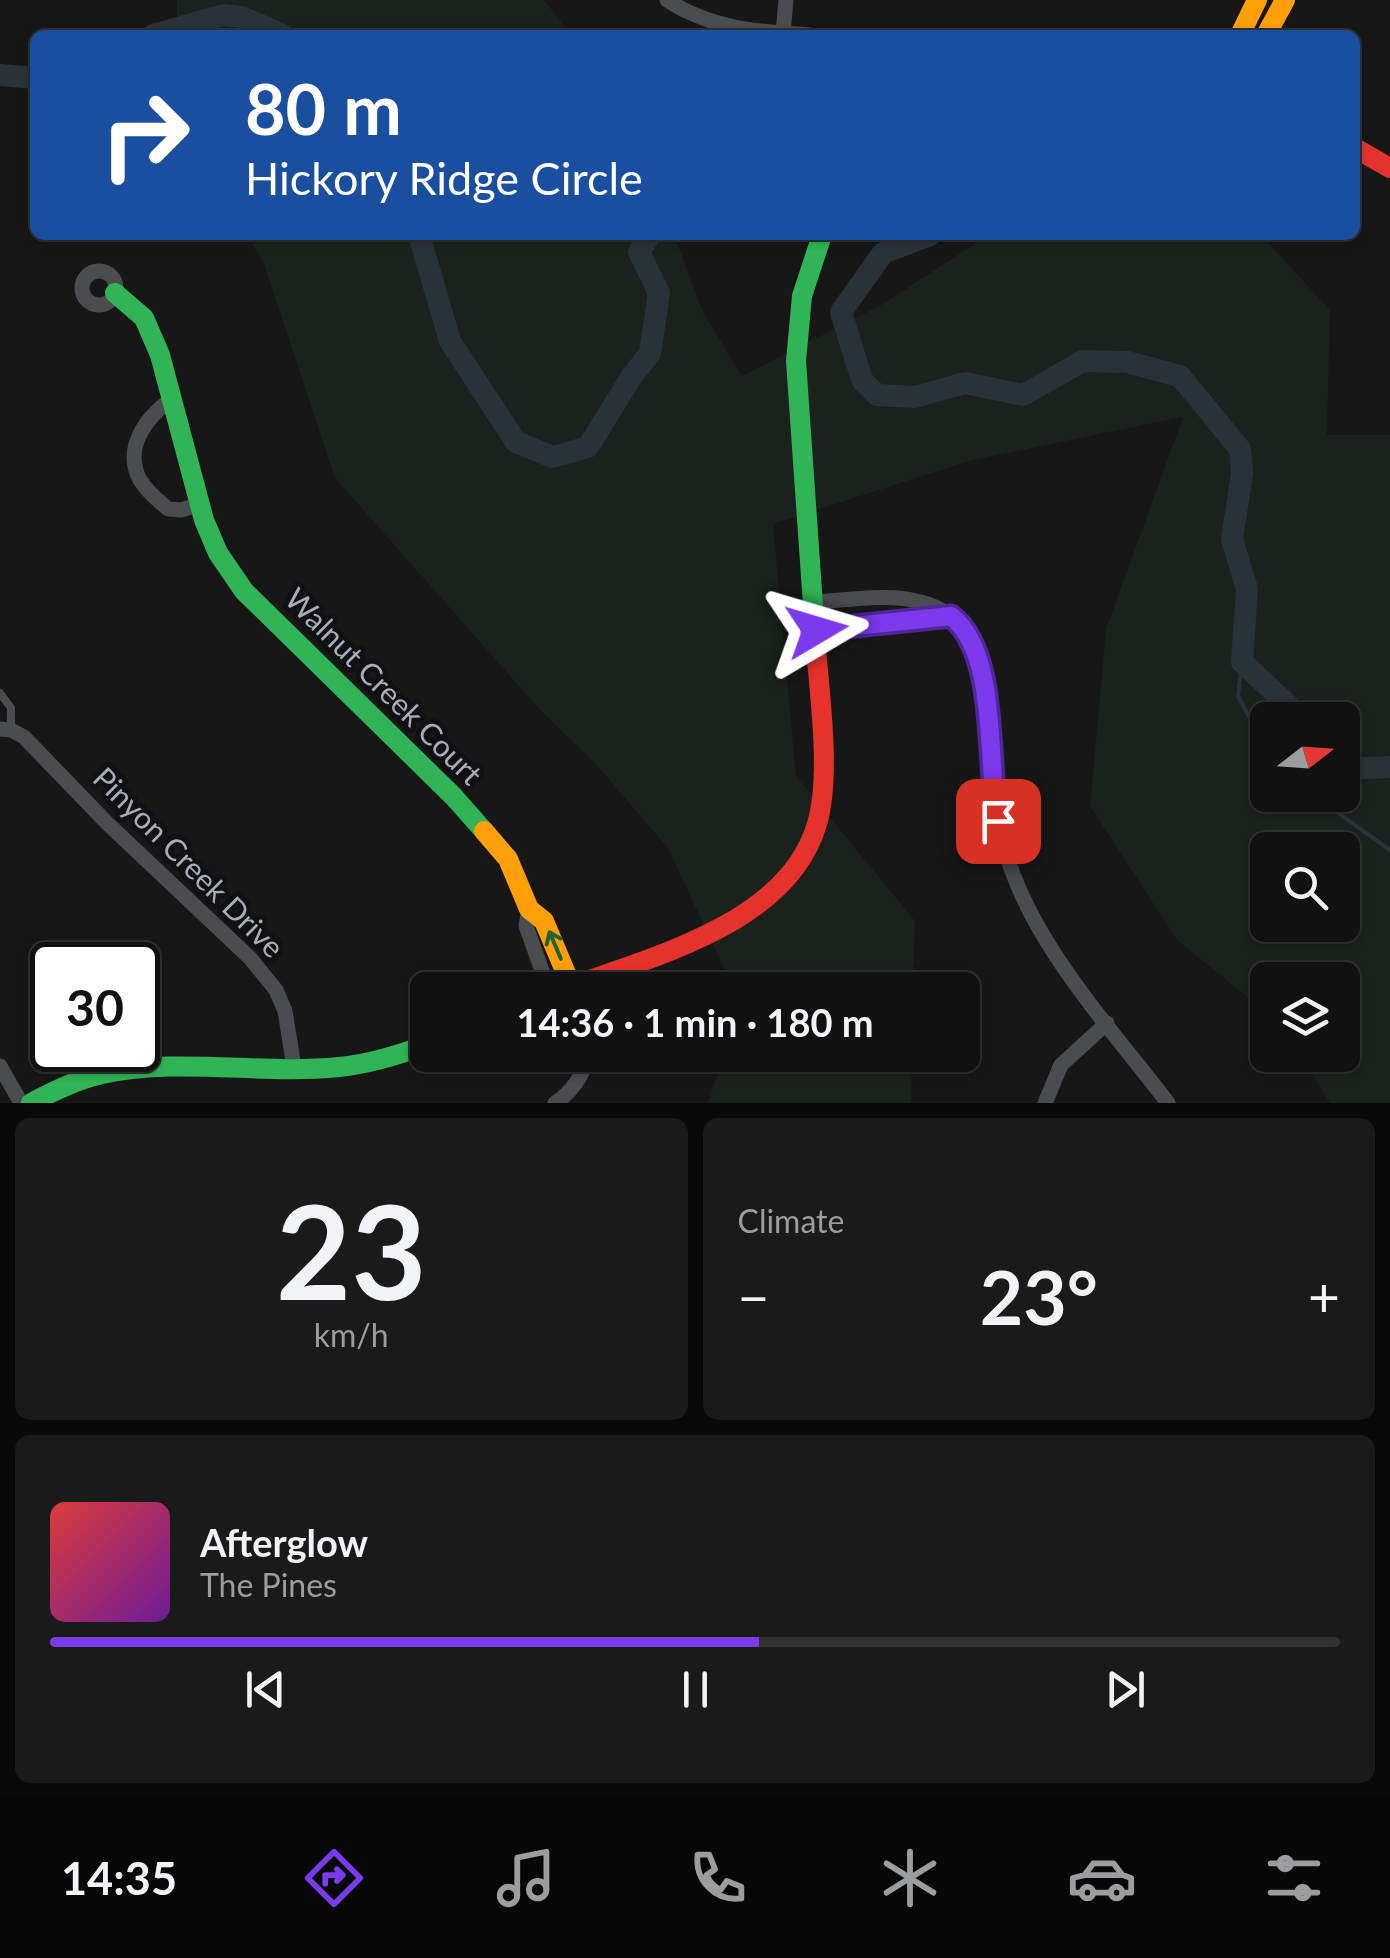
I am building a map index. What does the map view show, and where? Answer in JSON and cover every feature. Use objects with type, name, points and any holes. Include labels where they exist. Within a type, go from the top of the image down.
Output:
[{"type":"street","points":[[667,0],[688,13],[745,30]]},
{"type":"street","points":[[782,30],[786,0]]},
{"type":"street","points":[[1242,30],[1256,0]]},
{"type":"street","points":[[1269,30],[1285,0]]},
{"type":"street","points":[[1360,151],[1390,168]]},
{"type":"street","points":[[613,972],[723,928],[753,910],[793,874],[818,824],[824,754],[796,360],[800,308],[810,259],[820,240]]},
{"type":"street","name":"Walnut Creek Court","points":[[115,293],[144,318],[160,355],[200,504],[218,553],[244,590],[454,797],[508,859],[529,909],[544,921],[564,972]]},
{"type":"street","points":[[172,399],[144,423],[135,444],[138,478],[168,510],[200,504]]},
{"type":"street","points":[[816,602],[904,596],[941,608],[965,627],[978,657],[993,799],[1018,887],[1033,922],[1168,1103]]},
{"type":"street","points":[[817,630],[951,616]]},
{"type":"street","name":"Pinyon Creek Drive","points":[[5,730],[24,737],[107,823],[250,958],[276,990],[285,1011],[294,1068]]},
{"type":"street","name":"Walnut Creek Court","points":[[529,909],[526,926],[543,972]]},
{"type":"street","points":[[1045,1103],[1060,1065],[1107,1023]]},
{"type":"street","points":[[31,1103],[53,1089],[115,1070],[198,1066],[327,1068],[410,1051]]},
{"type":"street","points":[[0,1066],[21,1103]]},
{"type":"street","points":[[578,1072],[579,1078]]},
{"type":"street","points":[[555,1103],[566,1096],[581,1072]]},
{"type":"lane","points":[[0,693],[11,708],[5,730]]},
{"type":"shaded area","points":[[177,0],[544,0],[567,30],[177,30]]},
{"type":"shaded area","points":[[250,240],[676,240],[703,312],[742,376],[883,304],[980,240],[1266,240],[1330,310],[1327,435],[1390,435],[1390,1103],[1330,1103],[1311,1072],[1360,1072],[1360,962],[1250,962],[1250,999],[1177,940],[1090,806],[1106,629],[1183,417],[969,461],[773,524],[796,776],[915,921],[914,972],[726,972],[668,848],[592,760],[541,711],[335,478],[264,264]]},
{"type":"shaded area","points":[[718,1072],[912,1072],[911,1103],[708,1103]]},
{"type":"waterway","points":[[170,30],[223,15],[242,17],[272,30]]},
{"type":"waterway","points":[[0,75],[30,78]]},
{"type":"waterway","points":[[420,240],[450,341],[516,442],[553,457],[588,447],[650,353],[659,293],[639,252],[647,240]]},
{"type":"waterway","points":[[917,240],[883,253],[841,312],[862,380],[877,395],[915,397],[965,383],[1023,395],[1083,361],[1127,362],[1180,376],[1240,449],[1242,474],[1232,539],[1247,589],[1242,662],[1285,702]]},
{"type":"waterway","points":[[1242,662],[1238,696],[1250,718]]},
{"type":"waterway","points":[[1360,768],[1390,767]]},
{"type":"waterway","points":[[1337,812],[1390,850]]},
{"type":"traffic: fast","points":[[816,648],[796,361],[802,296],[820,240]]},
{"type":"traffic: fast","points":[[115,293],[144,318],[160,355],[204,520],[218,553],[244,591],[484,831]]},
{"type":"traffic: fast","points":[[31,1103],[83,1079],[131,1069],[339,1067],[410,1050]]},
{"type":"traffic: slow","points":[[1242,30],[1257,0]]},
{"type":"traffic: slow","points":[[1269,30],[1285,0]]},
{"type":"traffic: slow","points":[[484,831],[508,859],[529,909],[544,921],[565,972]]},
{"type":"traffic: jam","points":[[1360,151],[1390,168]]},
{"type":"traffic: jam","points":[[612,972],[674,949],[746,912],[777,888],[801,859],[817,824],[823,783],[816,648]]},
{"type":"route","points":[[817,630],[951,616],[965,627],[978,657],[985,698],[998,821]]}]
